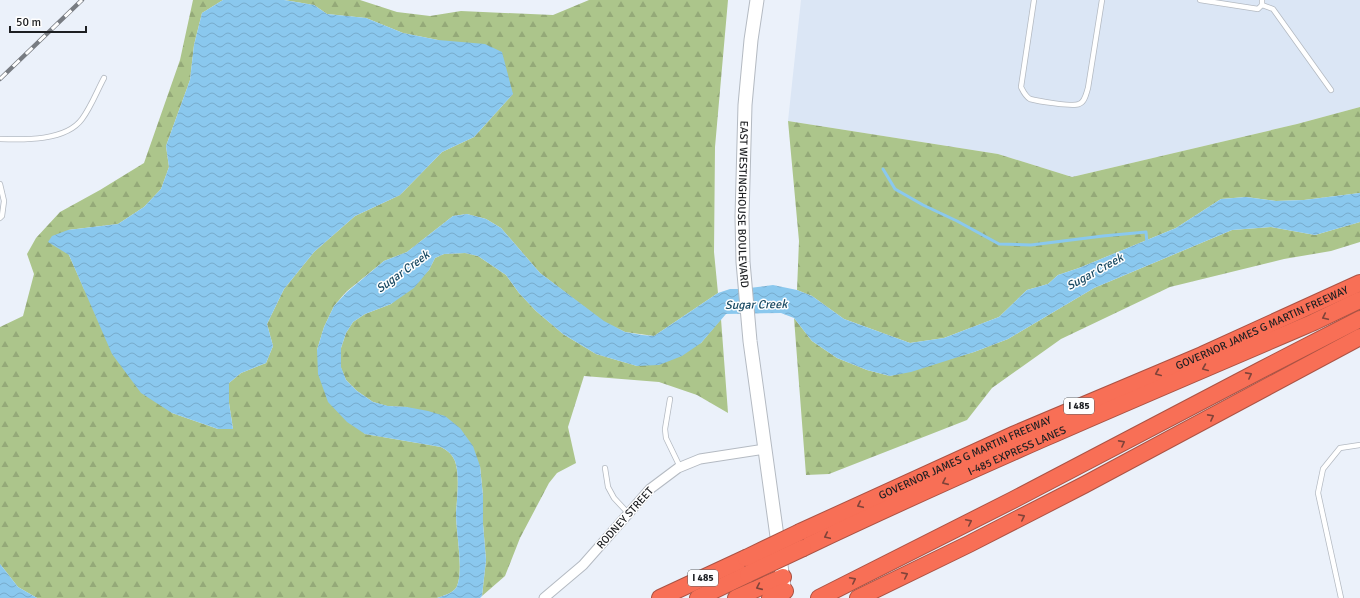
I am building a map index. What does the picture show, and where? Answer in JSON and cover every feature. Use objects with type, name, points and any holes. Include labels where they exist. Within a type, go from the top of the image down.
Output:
[{"type":"highway","name":"GOVERNOR JAMES G MARTIN FREEWAY","points":[[660,598],[800,532],[1015,434],[1202,355],[1360,283]]},
{"type":"highway","name":"I-485 EXPRESS LANES","points":[[698,598],[902,501],[1002,456],[1314,322],[1360,300]]},
{"type":"highway","points":[[818,598],[1013,500],[1360,319]]},
{"type":"highway","points":[[858,598],[1023,516],[1360,337]]},
{"type":"highway","points":[[1013,500],[1183,431]]},
{"type":"highway","points":[[736,598],[785,589]]},
{"type":"highway","points":[[770,598],[785,589]]},
{"type":"main road","name":"EAST WESTINGHOUSE BOULEVARD","points":[[757,0],[744,105],[742,217],[744,277],[750,341],[785,589]]},
{"type":"street","name":"RODNEY STREET","points":[[544,598],[583,565],[650,489],[680,467],[700,459],[765,449]]},
{"type":"lane","points":[[1034,0],[1021,87],[1024,93],[1030,98],[1071,106],[1080,104],[1085,99],[1102,0]]},
{"type":"lane","points":[[1200,0],[1258,9],[1262,2],[1273,9],[1331,90]]},
{"type":"lane","points":[[0,139],[49,137],[68,131],[81,120],[104,78]]},
{"type":"lane","points":[[0,184],[4,200],[2,216],[0,218]]},
{"type":"lane","points":[[670,399],[665,429],[666,438],[680,467]]},
{"type":"lane","points":[[1341,598],[1318,493],[1323,470],[1340,448],[1360,445]]},
{"type":"lane","points":[[605,468],[608,487],[614,498],[628,513]]},
{"type":"shaded area","points":[[801,0],[1360,0],[1360,107],[1297,124],[1072,177],[998,154],[788,121]]},
{"type":"green space","points":[[193,0],[223,0],[202,13],[194,45],[190,80],[166,146],[169,167],[161,189],[144,207],[118,224],[68,230],[69,255],[84,289],[172,413],[218,429],[233,429],[229,403],[229,383],[241,373],[266,363],[273,346],[267,324],[284,289],[314,252],[355,216],[400,195],[442,152],[474,137],[513,94],[438,40],[403,33],[366,18],[327,14],[314,5],[284,0],[360,0],[397,12],[430,16],[461,11],[553,15],[589,0],[728,0],[715,147],[714,252],[718,293],[654,336],[625,332],[604,322],[540,273],[501,228],[486,219],[467,214],[453,216],[407,252],[384,261],[346,292],[334,306],[324,327],[317,350],[365,434],[441,447],[449,452],[455,461],[458,480],[456,521],[460,568],[457,586],[447,595],[437,598],[37,598],[18,587],[0,564],[0,327],[23,316],[34,274],[27,254],[36,238],[60,212],[144,163],[180,60]]},
{"type":"green space","points":[[1360,107],[1360,193],[1304,200],[1276,201],[1246,197],[1221,199],[1176,228],[1079,268],[1058,275],[1048,284],[1027,290],[999,317],[944,338],[910,343],[844,319],[812,296],[797,290],[799,241],[788,121],[998,154],[1072,177],[1297,124]]},
{"type":"green space","points":[[1360,222],[1360,242],[1331,251],[1284,259],[1170,287],[1061,339],[992,388],[967,420],[829,474],[806,475],[794,318],[812,341],[837,358],[867,370],[890,376],[974,352],[1008,339],[1094,288],[1232,230],[1271,227],[1315,235]]},
{"type":"green space","points":[[465,253],[478,256],[506,275],[519,293],[536,311],[563,334],[596,354],[637,366],[701,343],[721,319],[728,413],[697,395],[659,382],[584,376],[568,427],[576,463],[557,473],[549,483],[520,538],[505,576],[482,596],[486,560],[480,466],[407,407],[387,406],[373,402],[357,391],[346,380],[341,368],[341,348],[346,333],[353,322],[365,314],[391,304],[429,270],[435,258],[444,254]]},
{"type":"water","points":[[223,0],[284,0],[314,5],[327,14],[366,18],[403,33],[438,40],[485,44],[502,52],[513,94],[474,137],[442,152],[400,195],[355,216],[314,252],[284,289],[267,324],[273,346],[266,363],[241,373],[229,383],[229,403],[233,429],[218,429],[172,413],[141,393],[112,354],[69,255],[48,242],[52,236],[68,230],[118,224],[144,207],[161,189],[169,167],[166,146],[190,80],[194,45],[202,13]]},
{"type":"water","name":"Sugar Creek","points":[[1360,193],[1360,222],[1315,235],[1271,227],[1232,230],[1094,288],[1008,339],[974,352],[911,372],[890,376],[867,370],[837,358],[812,341],[794,318],[781,313],[726,314],[701,343],[682,356],[659,365],[637,366],[596,354],[563,334],[536,311],[519,293],[506,275],[478,256],[465,253],[444,254],[435,258],[429,270],[414,288],[391,304],[365,314],[353,322],[346,333],[341,348],[341,367],[346,380],[357,391],[373,402],[388,406],[407,407],[428,411],[445,416],[460,428],[473,446],[480,466],[486,560],[482,596],[480,598],[437,598],[450,593],[455,589],[458,583],[460,568],[456,521],[458,487],[457,467],[452,456],[441,447],[365,434],[347,422],[328,402],[318,374],[317,350],[324,327],[334,306],[347,292],[384,261],[407,252],[453,216],[467,214],[486,219],[501,228],[540,273],[604,321],[625,332],[654,336],[718,293],[730,289],[773,285],[797,290],[812,296],[844,319],[910,343],[944,338],[999,317],[1027,290],[1048,284],[1058,275],[1079,268],[1176,228],[1221,199],[1246,197],[1276,201],[1304,200]]},
{"type":"water","points":[[0,564],[18,587],[37,598],[0,598]]},
{"type":"waterway","points":[[883,169],[895,189],[999,244],[1031,245],[1146,232],[1147,243]]},
{"type":"railway","points":[[0,79],[82,0]]}]
